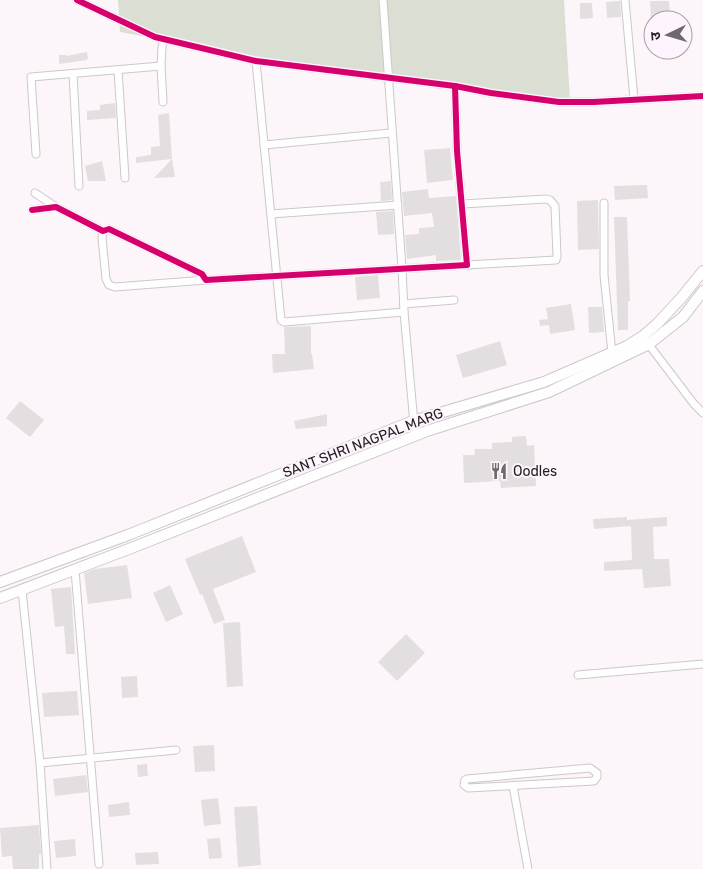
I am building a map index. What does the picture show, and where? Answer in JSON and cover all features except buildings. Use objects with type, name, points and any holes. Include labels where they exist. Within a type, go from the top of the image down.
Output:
[{"type":"main road","name":"SANT SHRI NAGPAL MARG","points":[[0,582],[94,548],[413,421],[544,382],[612,352],[646,340],[703,271]]},
{"type":"main road","name":"SANT SHRI NAGPAL MARG","points":[[0,598],[415,436],[549,392],[646,340],[683,317],[703,291]]},
{"type":"main road","points":[[94,548],[101,551],[101,558],[98,561]]},
{"type":"street","points":[[77,0],[85,2],[155,37],[256,61],[455,86],[490,93],[559,102],[703,96]]},
{"type":"street","points":[[382,0],[415,436]]},
{"type":"street","points":[[625,0],[634,98]]},
{"type":"street","points":[[163,102],[161,66],[164,39]]},
{"type":"street","points":[[256,61],[280,319],[282,322],[404,308],[454,300]]},
{"type":"street","points":[[36,154],[31,78],[161,66]]},
{"type":"street","points":[[118,70],[125,178]]},
{"type":"street","points":[[73,74],[80,186]]},
{"type":"street","points":[[455,86],[457,151],[467,265]]},
{"type":"street","points":[[264,145],[391,133]]},
{"type":"street","points":[[34,193],[56,207],[103,231],[109,229],[202,274],[206,280]]},
{"type":"street","points":[[103,231],[106,279],[109,285],[115,287],[556,260],[555,206],[550,200],[462,204]]},
{"type":"street","points":[[604,203],[604,275],[612,352]]},
{"type":"street","points":[[271,214],[398,205]]},
{"type":"street","points":[[32,210],[56,207]]},
{"type":"street","points":[[646,340],[703,414]]},
{"type":"street","points":[[75,570],[99,864]]},
{"type":"street","points":[[22,590],[40,763],[47,869]]},
{"type":"street","points":[[578,675],[703,664]]},
{"type":"street","points":[[40,763],[176,750]]},
{"type":"street","points":[[590,768],[597,773],[596,780],[594,781],[513,786],[468,788],[465,787],[464,782],[467,779],[590,768]]},
{"type":"street","points":[[513,786],[528,869]]},
{"type":"shaded area","points":[[118,0],[564,0],[570,101],[266,58],[120,32]]},
{"type":"cycle path","points":[[77,0],[155,37],[256,61],[455,86],[559,102],[703,96]]},
{"type":"cycle path","points":[[32,210],[56,207],[103,231],[109,229],[202,274],[206,280],[467,265],[457,151],[455,86]]},
{"type":"place","name":"Oodles","points":[[499,471]]}]
